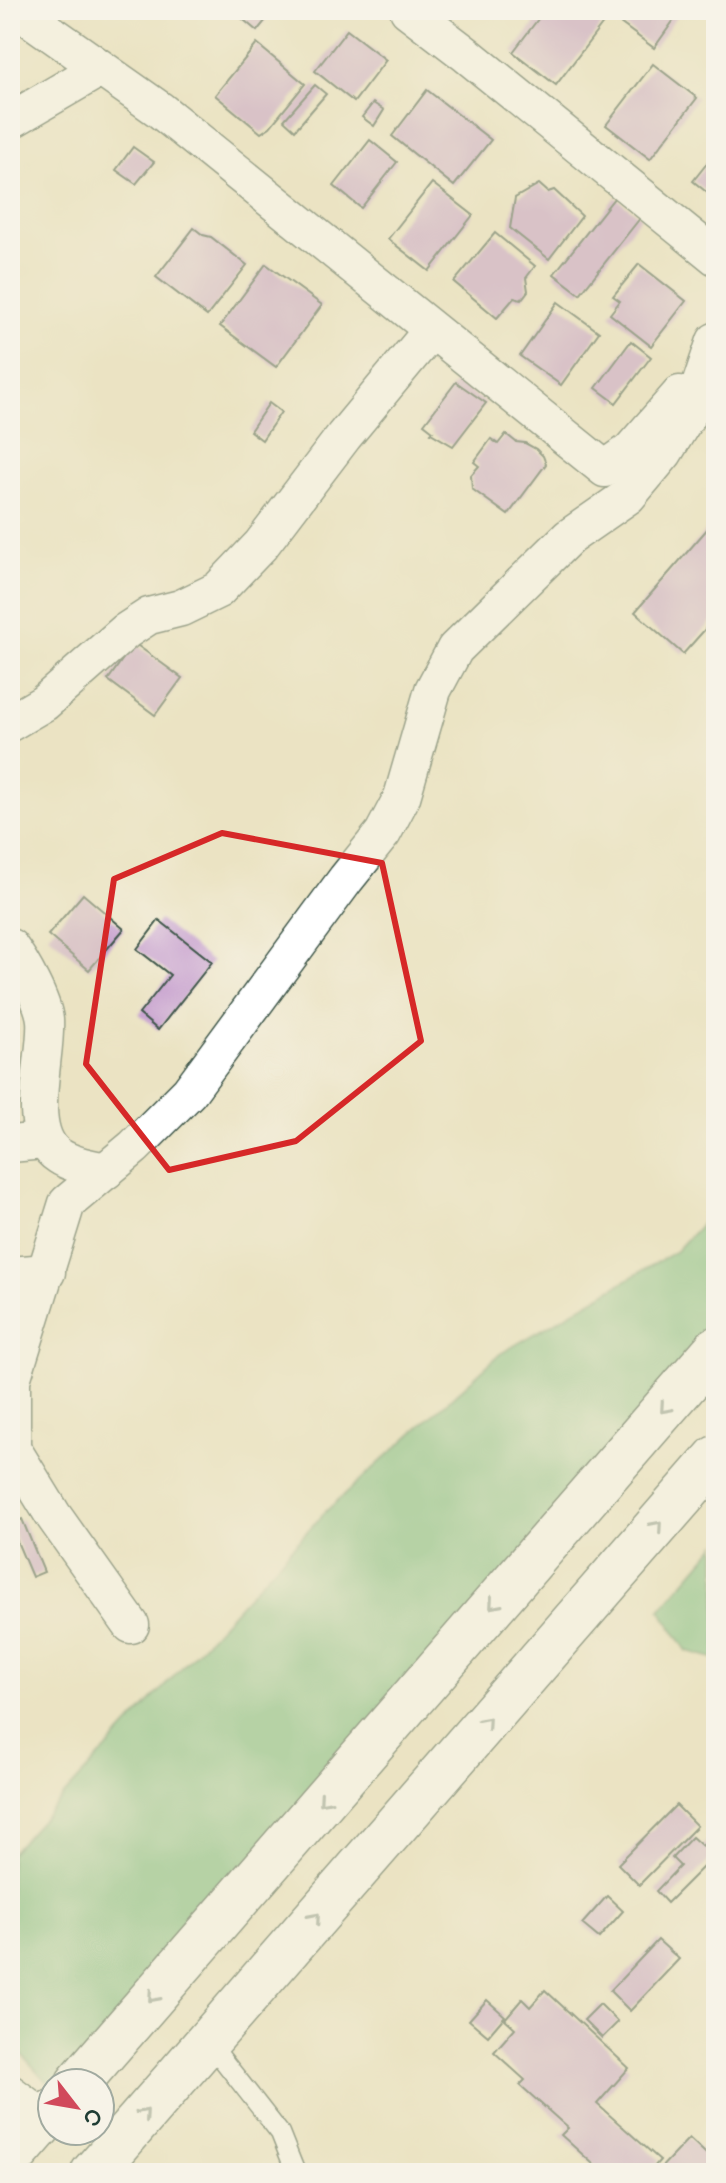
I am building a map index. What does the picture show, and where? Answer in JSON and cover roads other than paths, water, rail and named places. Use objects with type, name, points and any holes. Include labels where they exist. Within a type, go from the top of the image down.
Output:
[{"type":"highway","points":[[92,2067],[716,1349]]},
{"type":"highway","points":[[93,2173],[716,1458]]},
{"type":"highway","points":[[10,2160],[36,2131]]},
{"type":"street","points":[[18,10],[160,110],[605,469],[630,451],[674,403],[715,340]]},
{"type":"street","points":[[408,10],[716,257]]},
{"type":"street","points":[[10,37],[43,51],[88,61]]},
{"type":"street","points":[[10,121],[88,61]]},
{"type":"street","points":[[10,723],[44,703],[126,631],[149,616],[181,608],[218,590],[261,545],[344,436],[431,331]]},
{"type":"street","points":[[131,1625],[53,1515],[12,1448],[12,1380],[67,1203],[134,1147],[189,1092],[383,833],[402,797],[433,690],[455,649],[569,537],[628,496],[664,453],[693,406],[715,340]]},
{"type":"street","points":[[10,947],[23,965],[45,1018],[38,1087],[27,1143],[59,1157],[106,1171]]},
{"type":"street","points":[[10,1275],[47,1272]]},
{"type":"street","points":[[10,2093],[36,2108]]},
{"type":"lane","points":[[208,2041],[280,2133],[296,2173]]}]
